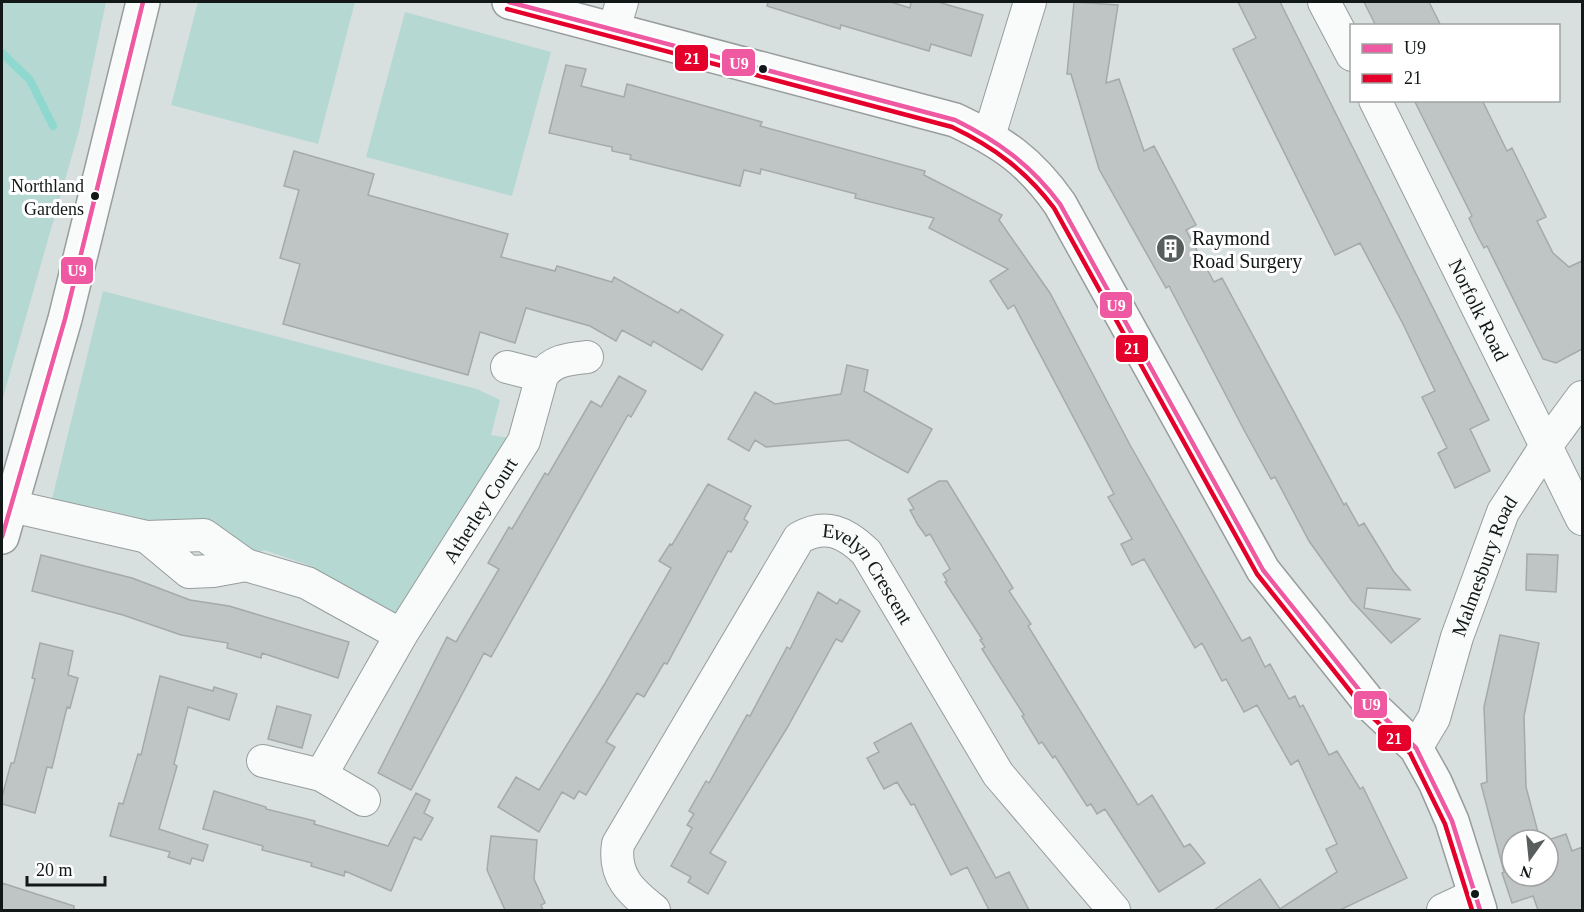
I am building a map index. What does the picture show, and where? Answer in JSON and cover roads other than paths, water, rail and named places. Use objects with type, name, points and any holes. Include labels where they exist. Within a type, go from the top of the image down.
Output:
[{"type":"street","points":[[2,537],[66,319],[143,2]]},
{"type":"street","points":[[509,2],[618,15],[955,120],[989,136],[1018,155],[1045,183],[1060,204],[1232,516],[1268,576],[1372,706],[1416,748],[1435,782],[1452,821],[1477,903],[1443,910]]},
{"type":"street","points":[[989,136],[1030,2]]},
{"type":"street","points":[[1324,2],[1350,51]]},
{"type":"street","name":"Norfolk Road","points":[[1377,102],[1582,519]]},
{"type":"street","points":[[507,367],[542,376],[546,369],[560,360],[587,357]]},
{"type":"street","name":"Atherley Court","points":[[321,775],[401,635],[524,441],[542,376]]},
{"type":"street","name":"Malmesbury Road","points":[[1416,748],[1434,718],[1457,638],[1503,512],[1546,446],[1582,398]]},
{"type":"street","points":[[11,506],[147,537],[204,535],[246,565],[307,583],[401,635]]},
{"type":"street","name":"Evelyn Crescent","points":[[654,910],[632,893],[621,877],[616,860],[618,844],[799,538],[813,530],[834,529],[853,540],[866,552],[998,774],[1114,910]]},
{"type":"street","points":[[263,761],[321,775],[363,800]]},
{"type":"waterway","points":[[2,53],[30,80],[53,126]]},
{"type":"place","name":"Northland Gardens","points":[[95,196]]},
{"type":"place","name":"Raymond Road Surgery","points":[[1171,249]]}]
